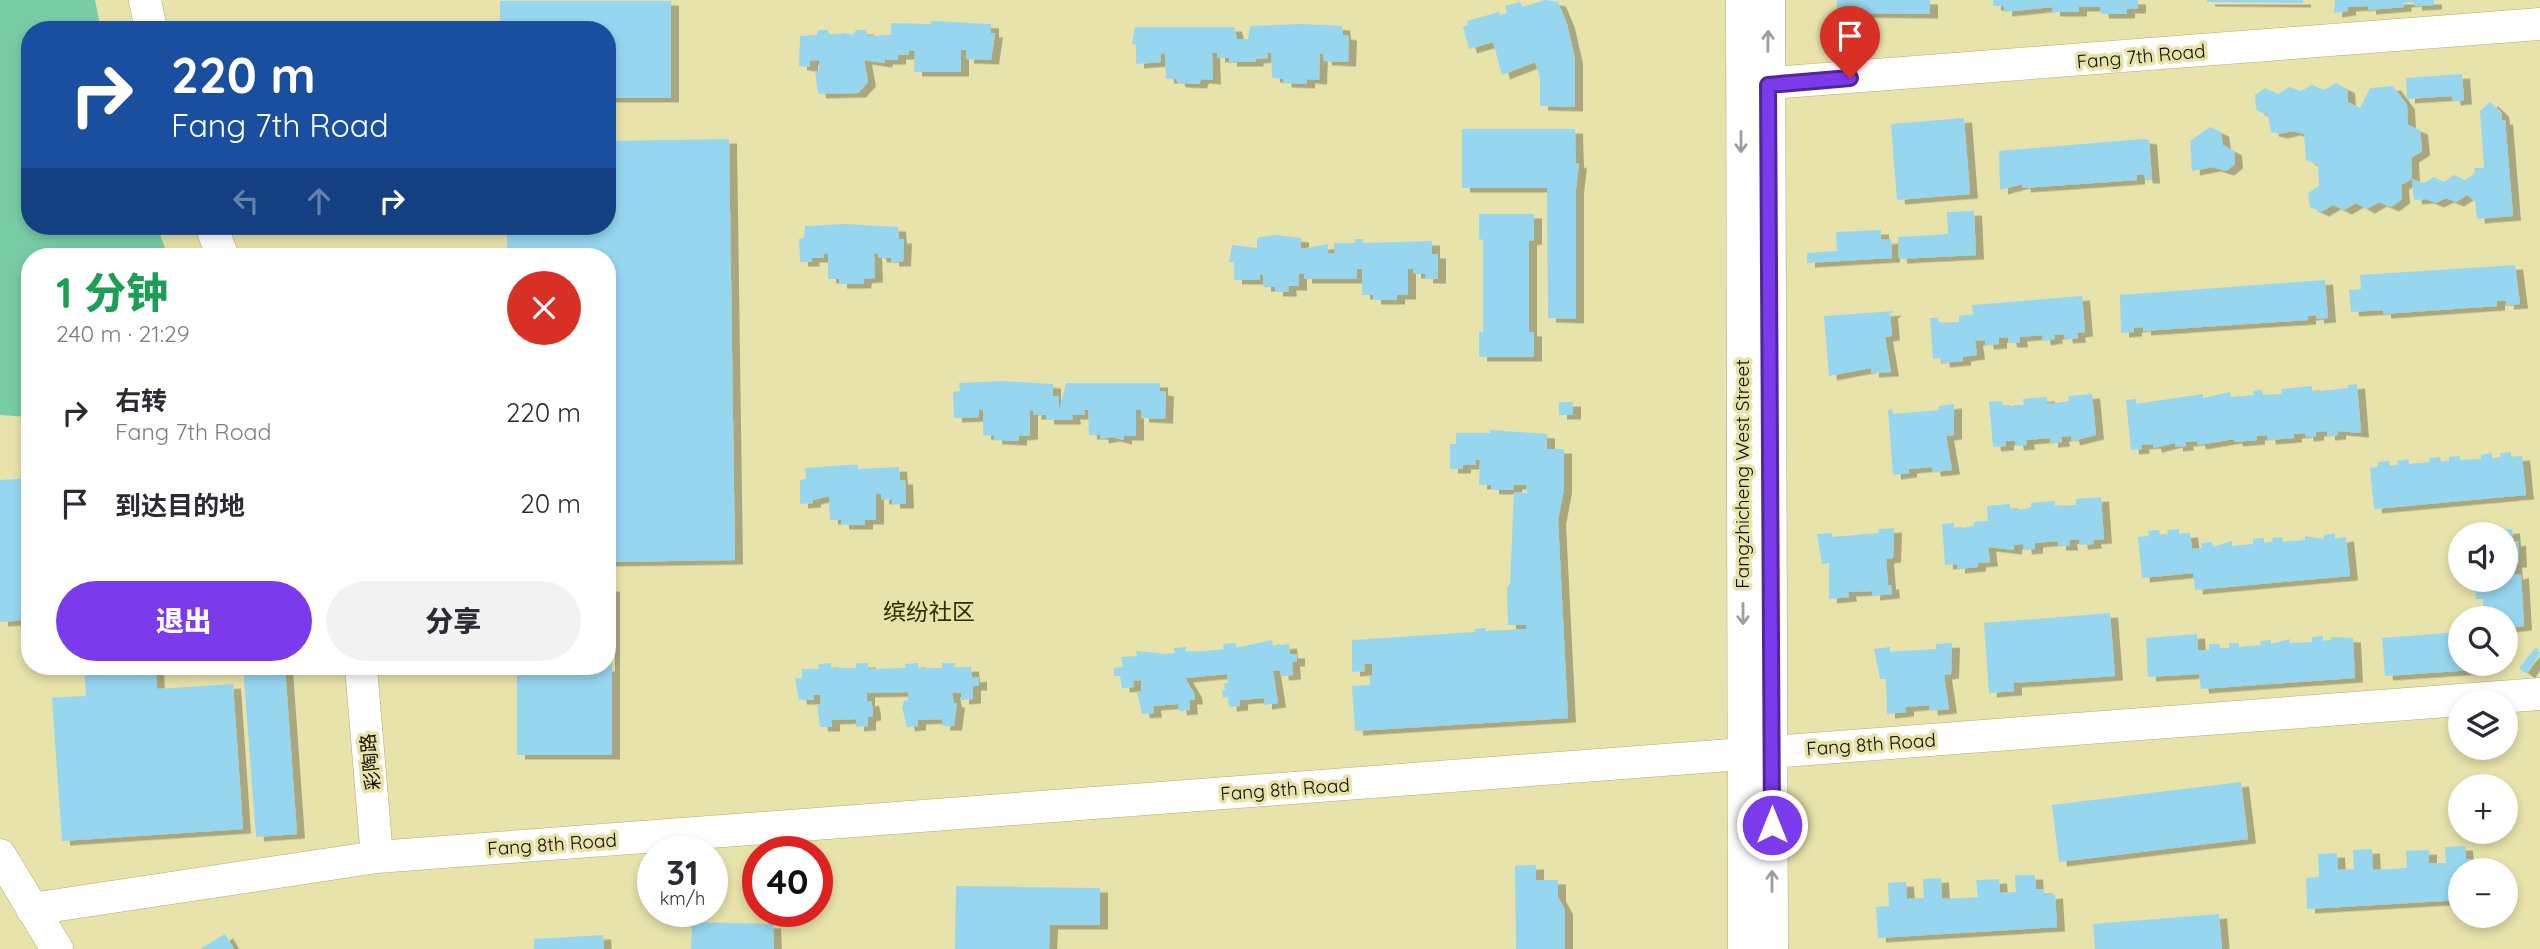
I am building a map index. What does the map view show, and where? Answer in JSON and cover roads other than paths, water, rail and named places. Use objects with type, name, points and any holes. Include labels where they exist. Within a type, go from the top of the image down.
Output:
[{"type":"street","points":[[145,0],[149,21]]},
{"type":"street","name":"Fangzhicheng West Street","points":[[1742,0],[1754,85],[1757,753],[1744,949]]},
{"type":"street","name":"Fangzhicheng West Street","points":[[1754,85],[1769,0]]},
{"type":"street","name":"Fang 7th Road","points":[[1754,85],[2540,24]]},
{"type":"street","name":"彩陶路","points":[[362,675],[377,857]]},
{"type":"street","name":"Fang 8th Road","points":[[32,909],[377,857],[2540,694]]},
{"type":"street","name":"Fangzhicheng West Street","points":[[1757,753],[1772,949]]},
{"type":"street","points":[[0,855],[57,949]]},
{"type":"district","name":"缤纷社区","points":[[929,611]]}]
